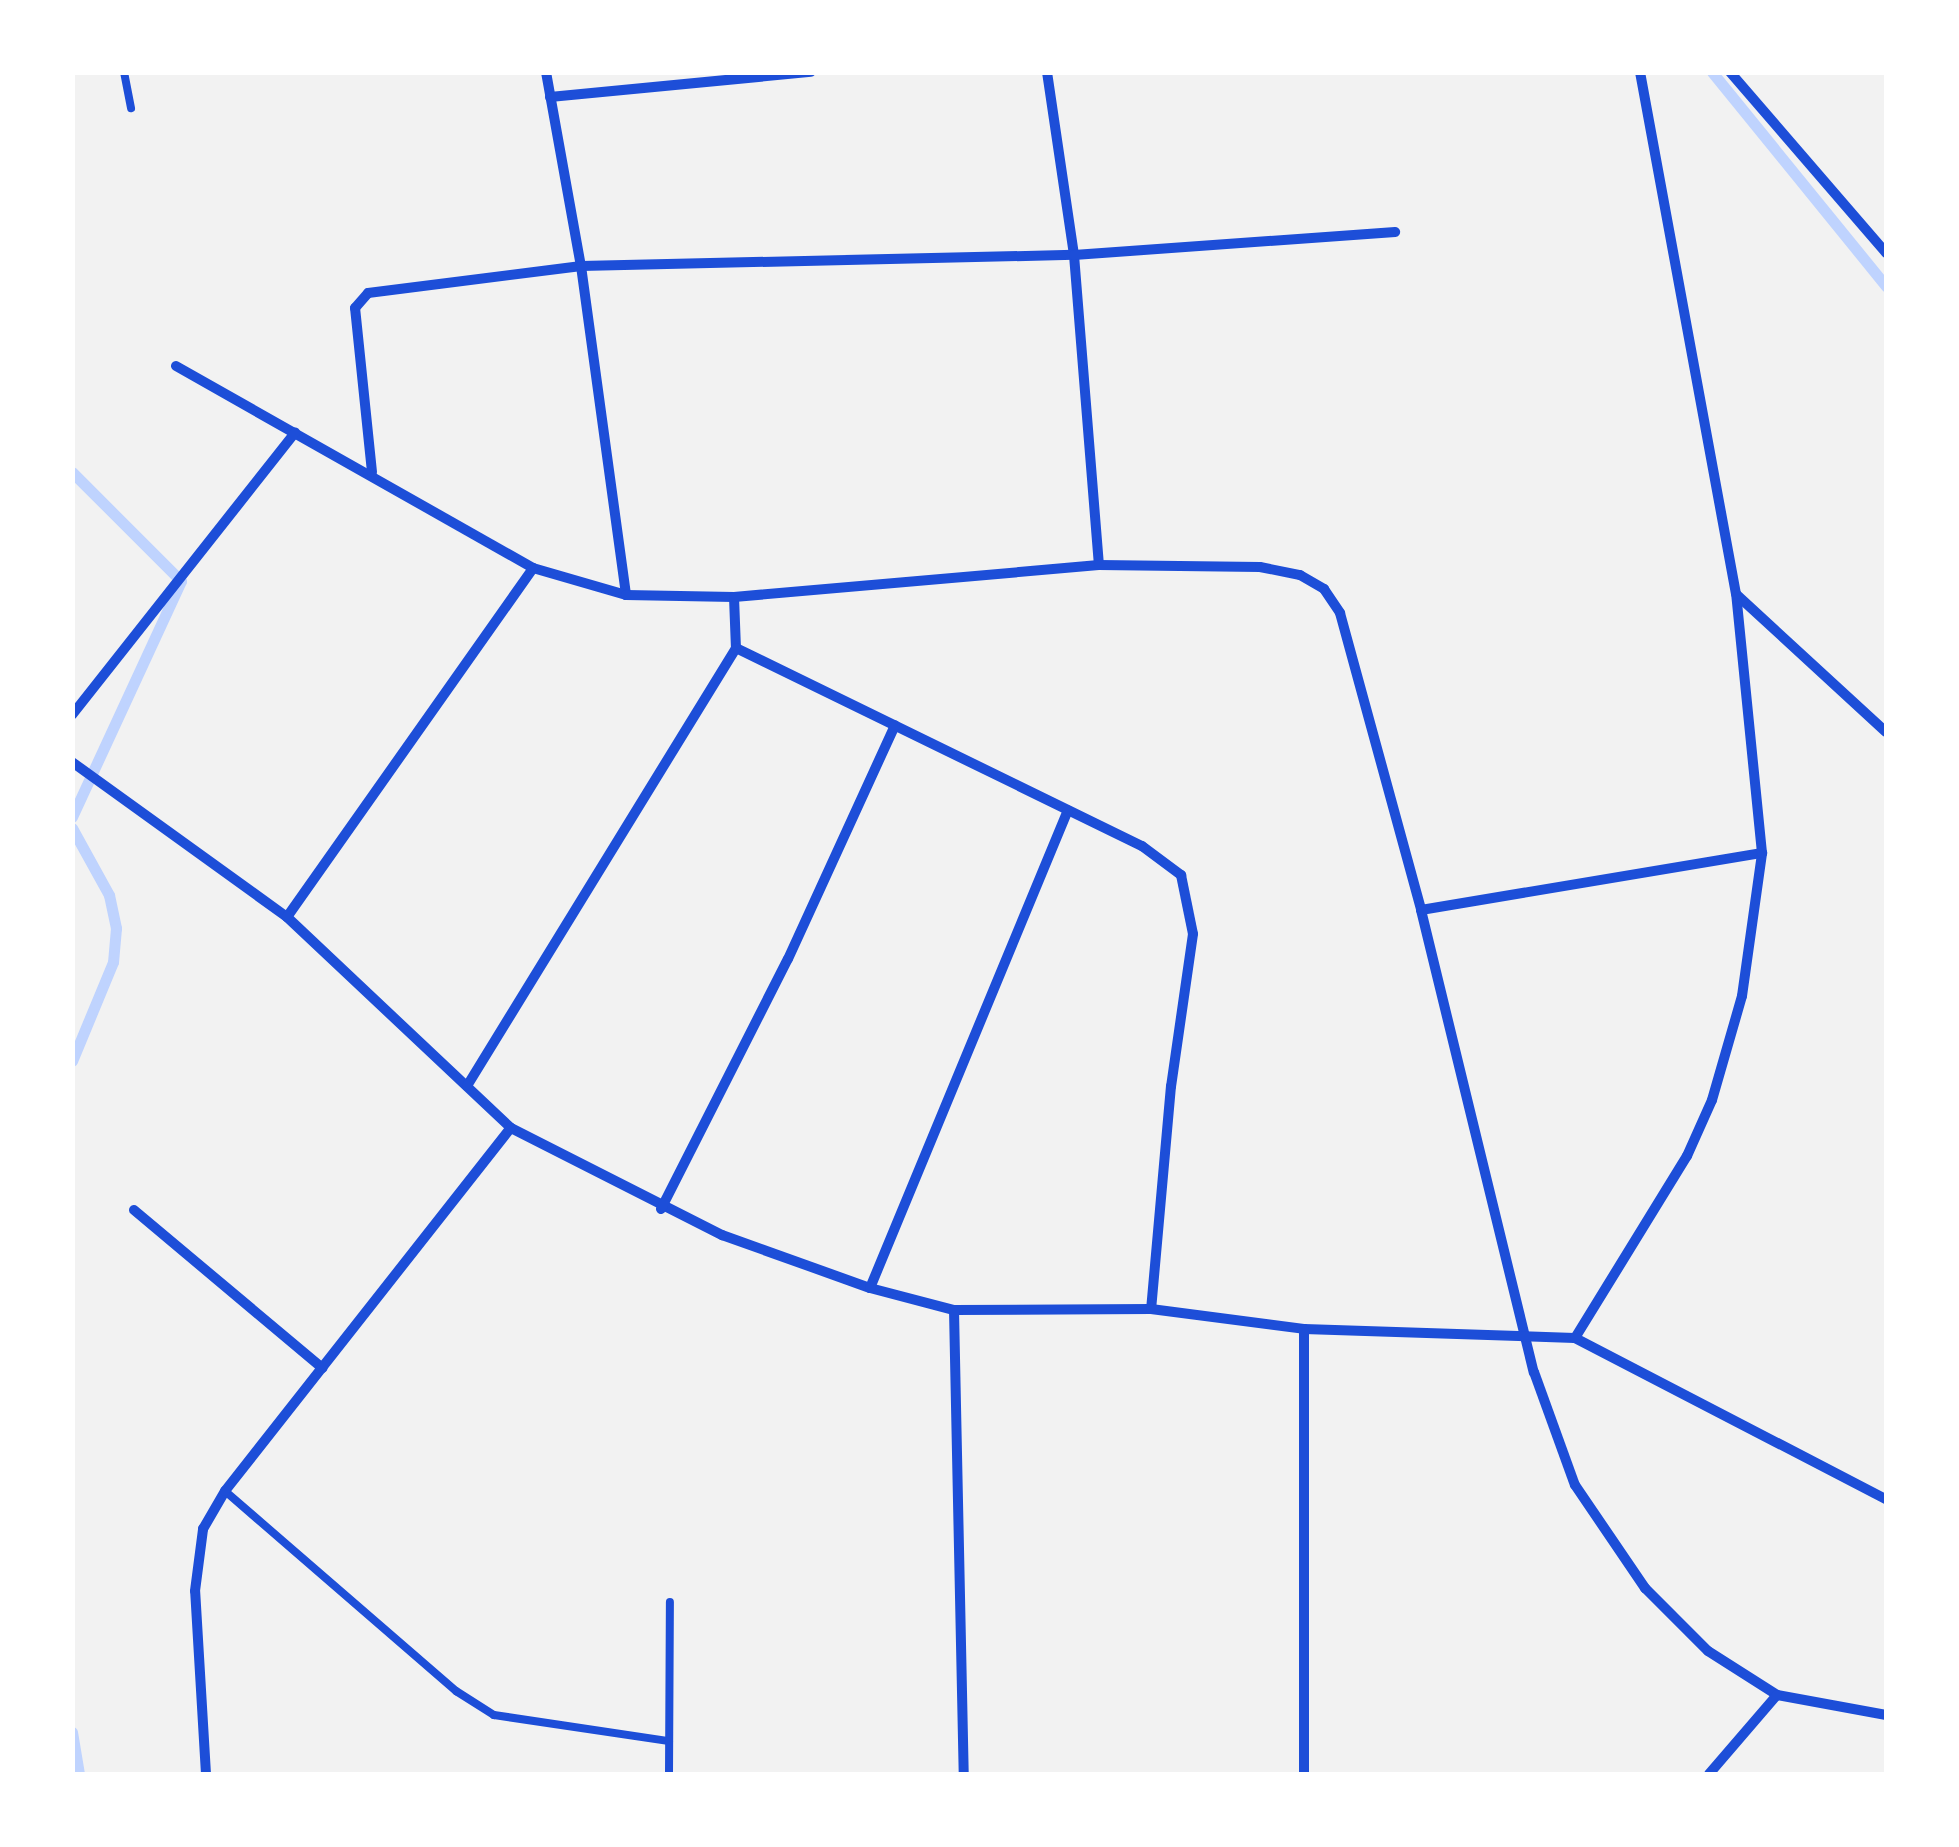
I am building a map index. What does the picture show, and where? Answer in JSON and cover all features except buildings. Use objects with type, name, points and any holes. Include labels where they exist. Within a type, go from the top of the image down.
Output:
[{"type":"street","points":[[546,72],[581,266],[626,595]]},
{"type":"street","points":[[550,97],[812,72]]},
{"type":"street","points":[[1047,72],[1074,255],[1100,566]]},
{"type":"street","points":[[1575,1338],[1687,1156],[1712,1100],[1742,996],[1762,853],[1736,594],[1640,72]]},
{"type":"street","points":[[1730,72],[1886,253]]},
{"type":"street","points":[[372,472],[355,308],[360,299],[581,266],[1074,255],[1395,232]]},
{"type":"street","points":[[176,366],[372,472],[533,568],[626,595],[734,597],[1100,566],[1260,568],[1300,575],[1324,589],[1340,613],[1421,910],[1530,1338],[1534,1372],[1575,1484],[1645,1588],[1708,1651],[1777,1694],[1886,1715]]},
{"type":"street","points":[[72,716],[296,433]]},
{"type":"street","points":[[287,918],[533,568]]},
{"type":"street","points":[[1736,594],[1886,732]]},
{"type":"street","points":[[467,1086],[736,648],[734,597]]},
{"type":"street","points":[[736,648],[1165,860],[1191,898],[1194,934],[1171,1086],[1151,1309]]},
{"type":"street","points":[[661,1209],[788,959],[895,725]]},
{"type":"street","points":[[72,762],[287,918],[511,1128],[661,1209],[870,1288],[954,1310],[1151,1309],[1304,1329],[1575,1338],[1886,1499]]},
{"type":"street","points":[[870,1288],[1068,810]]},
{"type":"street","points":[[1421,910],[1762,853]]},
{"type":"street","points":[[206,1774],[195,1591],[203,1529],[225,1491],[511,1128]]},
{"type":"street","points":[[134,1210],[322,1368]]},
{"type":"street","points":[[954,1310],[964,1774]]},
{"type":"street","points":[[1304,1329],[1304,1774]]},
{"type":"street","points":[[1709,1774],[1777,1694]]},
{"type":"lane","points":[[124,72],[130,108]]},
{"type":"lane","points":[[225,1491],[456,1691],[494,1715],[669,1742]]},
{"type":"lane","points":[[669,1774],[670,1602]]},
{"type":"waterway","points":[[1712,72],[1886,286]]},
{"type":"waterway","points":[[72,472],[181,581],[72,817]]},
{"type":"waterway","points":[[72,828],[109,895],[116,928],[113,962],[72,1061]]},
{"type":"waterway","points":[[72,1732],[79,1774]]}]
